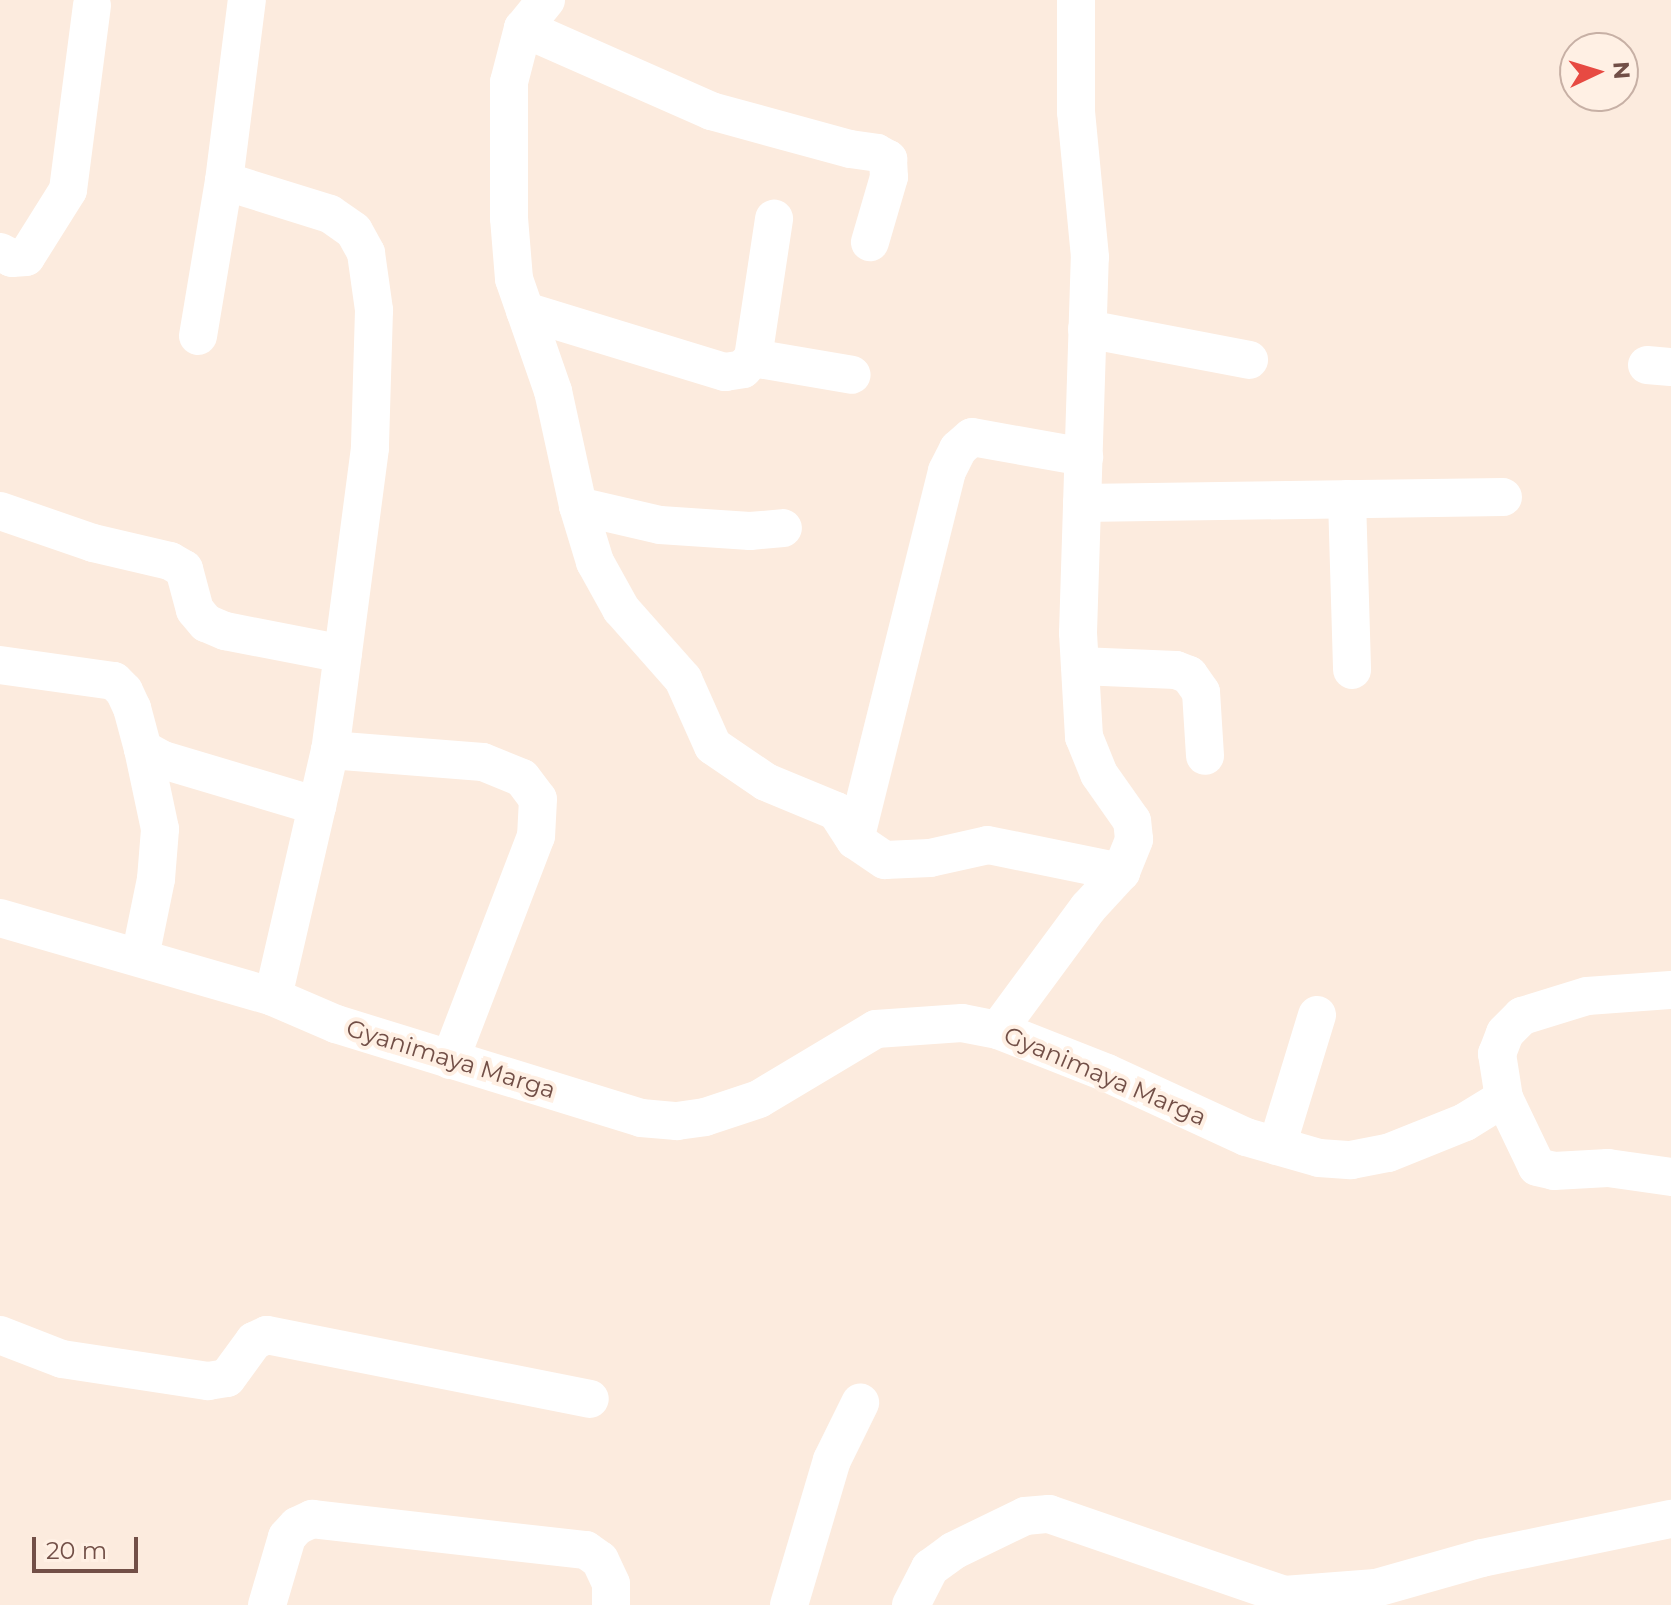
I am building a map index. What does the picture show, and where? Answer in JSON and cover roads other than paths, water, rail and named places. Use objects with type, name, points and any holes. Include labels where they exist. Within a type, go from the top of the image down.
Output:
[{"type":"street","points":[[198,336],[224,181],[247,0]]},
{"type":"street","points":[[998,1030],[1088,908],[1121,872],[1134,839],[1132,821],[1099,774],[1084,737],[1080,666],[1082,503],[1090,257],[1076,112],[1076,0]]},
{"type":"street","points":[[0,252],[12,258],[26,257],[68,190],[92,6]]},
{"type":"street","points":[[870,242],[889,177],[888,159],[877,153],[850,149],[711,111],[534,14],[509,82],[509,203],[514,279],[553,391],[578,506],[595,562],[621,609],[683,679],[713,746],[766,782],[836,811],[855,840],[885,860],[930,858],[988,845],[1121,872]]},
{"type":"street","points":[[224,181],[330,214],[354,231],[366,253],[374,310],[370,448],[330,750],[273,997]]},
{"type":"street","points":[[525,311],[725,372],[743,369],[753,358],[774,219]]},
{"type":"street","points":[[1087,329],[1249,360]]},
{"type":"street","points":[[753,358],[852,375]]},
{"type":"street","points":[[855,840],[947,471],[958,449],[972,437],[1084,457]]},
{"type":"street","points":[[1082,503],[1503,497]]},
{"type":"street","points":[[1347,499],[1352,670]]},
{"type":"street","points":[[578,506],[660,525],[750,531],[783,528]]},
{"type":"street","points":[[0,511],[93,543],[170,561],[184,569],[195,610],[206,623],[225,631],[343,654]]},
{"type":"street","points":[[0,665],[114,681],[124,691],[143,749],[160,829],[156,879],[140,957]]},
{"type":"street","points":[[1080,666],[1176,670],[1189,675],[1201,692],[1205,756]]},
{"type":"street","points":[[143,749],[163,760],[317,806]]},
{"type":"street","points":[[330,750],[483,762],[522,778],[538,799],[536,836],[450,1060]]},
{"type":"street","name":"Gyanimaya Marga","points":[[0,918],[273,997],[336,1024],[641,1118],[677,1121],[705,1117],[759,1099],[876,1029],[937,1023],[998,1030],[1107,1073],[1246,1137],[1319,1158],[1351,1160],[1388,1153],[1465,1122],[1504,1098]]},
{"type":"street","points":[[1671,990],[1587,996],[1522,1016],[1505,1033],[1497,1054],[1504,1098],[1537,1167],[1554,1171],[1608,1168],[1671,1177]]},
{"type":"street","points":[[1277,1146],[1317,1015]]},
{"type":"street","points":[[0,1335],[62,1359],[208,1381],[227,1378],[254,1341],[267,1335],[590,1399]]},
{"type":"street","points":[[789,1605],[832,1460],[860,1403]]},
{"type":"street","points":[[911,1605],[930,1568],[953,1551],[1025,1516],[1049,1514],[1090,1526],[1284,1595],[1376,1588],[1482,1558],[1671,1519]]},
{"type":"street","points":[[267,1605],[287,1537],[297,1526],[312,1519],[586,1550],[600,1560],[611,1584],[611,1605]]}]
